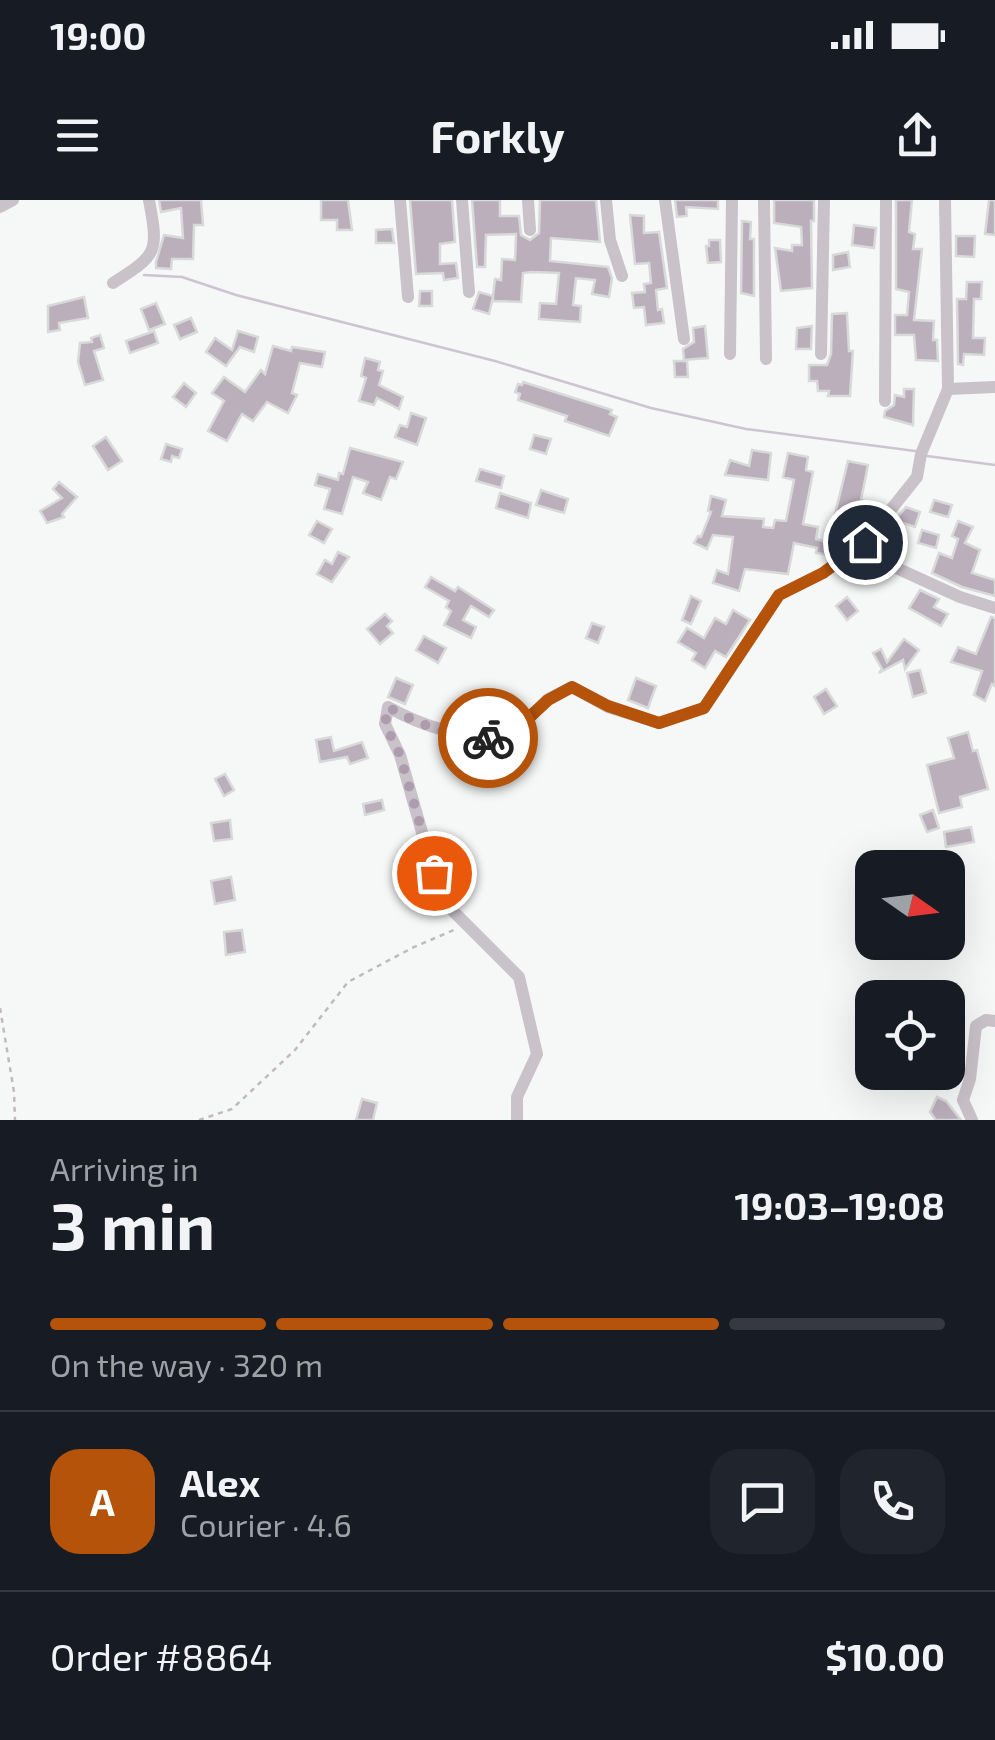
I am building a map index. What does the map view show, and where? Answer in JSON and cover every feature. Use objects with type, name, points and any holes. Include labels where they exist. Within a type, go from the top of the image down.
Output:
[{"type":"street","points":[[0,207],[12,200]]},
{"type":"street","points":[[113,282],[148,261],[154,250],[149,200]]},
{"type":"street","points":[[400,200],[408,297]]},
{"type":"street","points":[[462,200],[468,292]]},
{"type":"street","points":[[528,200],[530,230]]},
{"type":"street","points":[[606,200],[610,240],[622,276]]},
{"type":"street","points":[[665,200],[684,339]]},
{"type":"street","points":[[730,354],[732,200]]},
{"type":"street","points":[[764,200],[766,359]]},
{"type":"street","points":[[822,354],[824,200]]},
{"type":"street","points":[[885,401],[886,200]]},
{"type":"street","points":[[517,1120],[517,1096],[537,1054],[519,977],[441,899],[400,755],[385,724],[388,707],[420,725],[469,737],[506,739],[548,700],[572,687],[608,706],[659,723],[704,708],[779,595],[823,573],[865,542],[917,478],[921,454],[948,389],[945,200]]},
{"type":"street","points":[[948,389],[995,386]]},
{"type":"street","points":[[865,542],[882,562],[960,597],[995,608]]},
{"type":"street","points":[[972,1120],[962,1100],[970,1079],[976,1026],[986,1020],[995,1021]]},
{"type":"path","points":[[199,1120],[232,1108],[295,1050],[348,982],[412,948],[467,925]]},
{"type":"path","points":[[0,1008],[15,1120]]},
{"type":"building","points":[[159,200],[201,200],[203,225],[194,225],[193,259],[172,259],[171,269],[156,268],[156,262],[164,235],[183,238],[181,208],[161,212]]},
{"type":"building","points":[[321,200],[348,200],[352,230],[337,230],[337,220],[321,220]]},
{"type":"building","points":[[410,200],[452,200],[455,242],[440,244],[440,264],[456,263],[458,278],[444,280],[443,273],[416,274]]},
{"type":"building","points":[[472,200],[500,200],[500,216],[519,216],[521,235],[530,240],[539,233],[540,200],[596,200],[600,242],[551,238],[550,261],[608,267],[612,278],[609,297],[592,294],[595,280],[576,278],[573,305],[581,306],[580,322],[539,319],[540,303],[556,304],[559,273],[531,272],[523,273],[521,302],[493,301],[493,297],[489,314],[473,309],[479,292],[493,296],[495,279],[501,280],[502,259],[515,260],[516,234],[486,235],[485,267],[477,267]]},
{"type":"building","points":[[675,200],[718,200],[718,209],[686,207],[687,216],[677,217]]},
{"type":"building","points":[[774,200],[814,200],[812,288],[781,291],[775,248],[792,251],[792,245],[802,245],[801,227],[774,223]]},
{"type":"building","points":[[896,200],[912,200],[909,232],[915,234],[913,249],[922,249],[914,320],[934,321],[938,361],[916,360],[914,335],[895,335],[895,315],[907,315],[909,292],[896,289]]},
{"type":"building","points":[[989,200],[995,200],[995,235],[985,234]]},
{"type":"building","points":[[630,215],[644,216],[644,233],[659,232],[667,288],[656,290],[664,323],[646,325],[644,307],[634,308],[632,293],[645,292],[644,284],[651,283],[649,263],[635,264]]},
{"type":"building","points":[[742,221],[751,222],[750,239],[754,239],[754,296],[741,293]]},
{"type":"building","points":[[854,225],[876,228],[874,248],[852,245]]},
{"type":"building","points":[[392,229],[394,243],[376,243],[376,230]]},
{"type":"building","points":[[956,236],[975,236],[974,257],[956,256]]},
{"type":"building","points":[[709,240],[720,240],[721,262],[708,263]]},
{"type":"building","points":[[848,252],[850,267],[833,270],[833,255]]},
{"type":"building","points":[[967,282],[982,282],[981,299],[974,299],[973,338],[985,338],[984,355],[964,354],[963,365],[958,364],[957,299],[966,299]]},
{"type":"building","points":[[420,291],[432,291],[432,306],[419,306]]},
{"type":"building","points":[[84,297],[88,318],[59,323],[60,330],[48,332],[48,306]]},
{"type":"building","points":[[156,303],[165,324],[149,330],[141,309]]},
{"type":"building","points":[[847,313],[849,351],[853,351],[850,396],[828,396],[829,391],[818,391],[817,381],[809,381],[809,365],[827,365],[832,314]]},
{"type":"building","points":[[191,318],[197,332],[180,339],[174,325]]},
{"type":"building","points":[[705,326],[708,358],[684,360],[683,349],[694,342],[693,328]]},
{"type":"building","points":[[812,326],[811,349],[796,349],[797,328]]},
{"type":"building","points":[[154,331],[158,343],[130,353],[126,341]]},
{"type":"building","points":[[238,331],[258,337],[254,352],[240,347],[226,366],[206,352],[215,338],[232,350]]},
{"type":"building","points":[[100,335],[104,348],[94,351],[103,380],[85,385],[78,362],[80,343],[92,342],[91,338]]},
{"type":"building","points":[[273,346],[325,352],[322,367],[300,363],[292,393],[297,395],[288,413],[267,402],[253,421],[242,414],[227,441],[208,431],[224,401],[212,393],[224,377],[245,392],[261,370],[265,374]]},
{"type":"building","points":[[365,358],[380,362],[378,370],[383,371],[379,385],[403,397],[399,409],[377,398],[374,405],[359,401],[366,378],[361,376]]},
{"type":"building","points":[[674,361],[687,361],[688,377],[675,377]]},
{"type":"building","points":[[523,382],[612,410],[610,414],[617,417],[609,436],[565,421],[567,416],[518,400],[520,394],[515,392]]},
{"type":"building","points":[[184,383],[196,393],[186,407],[173,397]]},
{"type":"building","points":[[904,389],[914,389],[913,425],[884,417],[885,411],[894,405],[895,395],[904,397]]},
{"type":"building","points":[[411,413],[426,418],[417,445],[395,437],[400,425],[407,427]]},
{"type":"building","points":[[534,435],[551,439],[546,454],[530,449]]},
{"type":"building","points":[[106,437],[122,461],[108,470],[93,446]]},
{"type":"building","points":[[166,444],[182,449],[179,458],[172,456],[171,462],[161,459]]},
{"type":"building","points":[[350,448],[403,462],[396,479],[390,477],[381,500],[363,493],[368,482],[353,477],[342,514],[324,509],[330,489],[315,485],[318,474],[338,480]]},
{"type":"building","points":[[752,450],[771,453],[768,480],[725,475],[730,460],[749,466]]},
{"type":"building","points":[[788,453],[808,457],[806,470],[813,472],[803,524],[818,527],[816,539],[834,544],[831,555],[794,543],[788,574],[745,569],[739,591],[713,583],[717,570],[728,574],[733,537],[713,535],[707,549],[694,543],[701,537],[711,512],[711,496],[726,500],[722,516],[764,519],[763,527],[773,528],[775,520],[786,521],[794,480],[783,477]]},
{"type":"building","points":[[848,461],[868,465],[861,500],[868,502],[864,523],[834,518]]},
{"type":"building","points":[[480,469],[504,476],[501,488],[476,481]]},
{"type":"building","points":[[59,482],[77,497],[62,514],[64,517],[47,523],[40,511],[62,498],[53,489]]},
{"type":"building","points":[[541,490],[568,499],[564,513],[536,505]]},
{"type":"building","points":[[500,493],[531,503],[528,518],[496,508]]},
{"type":"building","points":[[934,500],[952,505],[948,517],[930,512]]},
{"type":"building","points":[[906,507],[920,512],[915,527],[895,520]]},
{"type":"building","points":[[317,521],[332,529],[324,543],[309,535]]},
{"type":"building","points":[[958,521],[973,527],[965,543],[980,550],[972,573],[995,580],[995,596],[932,573],[939,553],[952,558],[958,539],[952,536]]},
{"type":"building","points":[[922,530],[939,535],[936,548],[918,543]]},
{"type":"building","points":[[338,552],[349,557],[332,582],[317,574],[325,560],[332,564]]},
{"type":"building","points":[[431,577],[455,591],[458,587],[494,610],[489,617],[471,606],[463,620],[476,627],[471,638],[444,625],[451,611],[446,607],[449,601],[425,587]]},
{"type":"building","points":[[920,590],[939,599],[934,607],[948,614],[941,626],[909,608]]},
{"type":"building","points":[[691,596],[701,601],[691,624],[682,620]]},
{"type":"building","points":[[847,597],[858,611],[847,620],[836,606]]},
{"type":"building","points":[[733,610],[750,620],[726,657],[715,651],[705,668],[692,660],[696,653],[678,642],[687,628],[704,638],[715,618],[726,624]]},
{"type":"building","points":[[385,614],[392,621],[387,626],[393,633],[380,644],[367,629]]},
{"type":"building","points":[[991,617],[995,618],[995,686],[992,684],[985,701],[974,695],[982,671],[951,662],[958,647],[976,654]]},
{"type":"building","points":[[592,623],[604,627],[598,643],[586,638]]},
{"type":"building","points":[[424,636],[446,648],[438,663],[416,650]]},
{"type":"building","points":[[904,639],[919,650],[905,669],[903,660],[879,673],[882,669],[873,653],[881,649],[887,662]]},
{"type":"building","points":[[920,670],[926,693],[913,697],[907,673]]},
{"type":"building","points":[[396,678],[413,685],[405,704],[388,697]]},
{"type":"building","points":[[636,678],[656,686],[648,708],[628,700]]},
{"type":"building","points":[[826,689],[837,706],[824,714],[814,697]]},
{"type":"building","points":[[968,732],[988,789],[960,797],[962,807],[939,813],[927,765],[954,758],[948,738]]},
{"type":"building","points":[[331,737],[334,751],[362,742],[368,758],[350,764],[347,757],[320,762],[316,740]]},
{"type":"building","points":[[225,774],[234,790],[224,796],[215,779]]},
{"type":"building","points":[[382,800],[384,810],[365,815],[363,804]]},
{"type":"building","points":[[933,810],[939,828],[927,832],[920,815]]},
{"type":"building","points":[[230,820],[232,839],[214,841],[211,823]]},
{"type":"building","points":[[971,827],[974,842],[946,847],[944,832]]},
{"type":"building","points":[[231,877],[235,900],[215,904],[211,881]]},
{"type":"building","points":[[242,930],[245,952],[226,955],[224,932]]},
{"type":"building","points":[[937,1097],[946,1101],[961,1120],[936,1120],[930,1112]]},
{"type":"building","points":[[362,1099],[377,1103],[373,1120],[356,1120]]},
{"type":"waterway","points":[[144,275],[182,277],[236,295],[495,361],[651,408],[746,429],[915,451]]},
{"type":"waterway","points":[[927,456],[995,465]]},
{"type":"way so far","points":[[434,873],[400,755],[385,724],[388,707],[420,725],[488,738]]},
{"type":"route","points":[[488,738],[506,739],[548,700],[572,687],[608,706],[659,723],[704,708],[779,595],[823,573],[865,542]]}]
